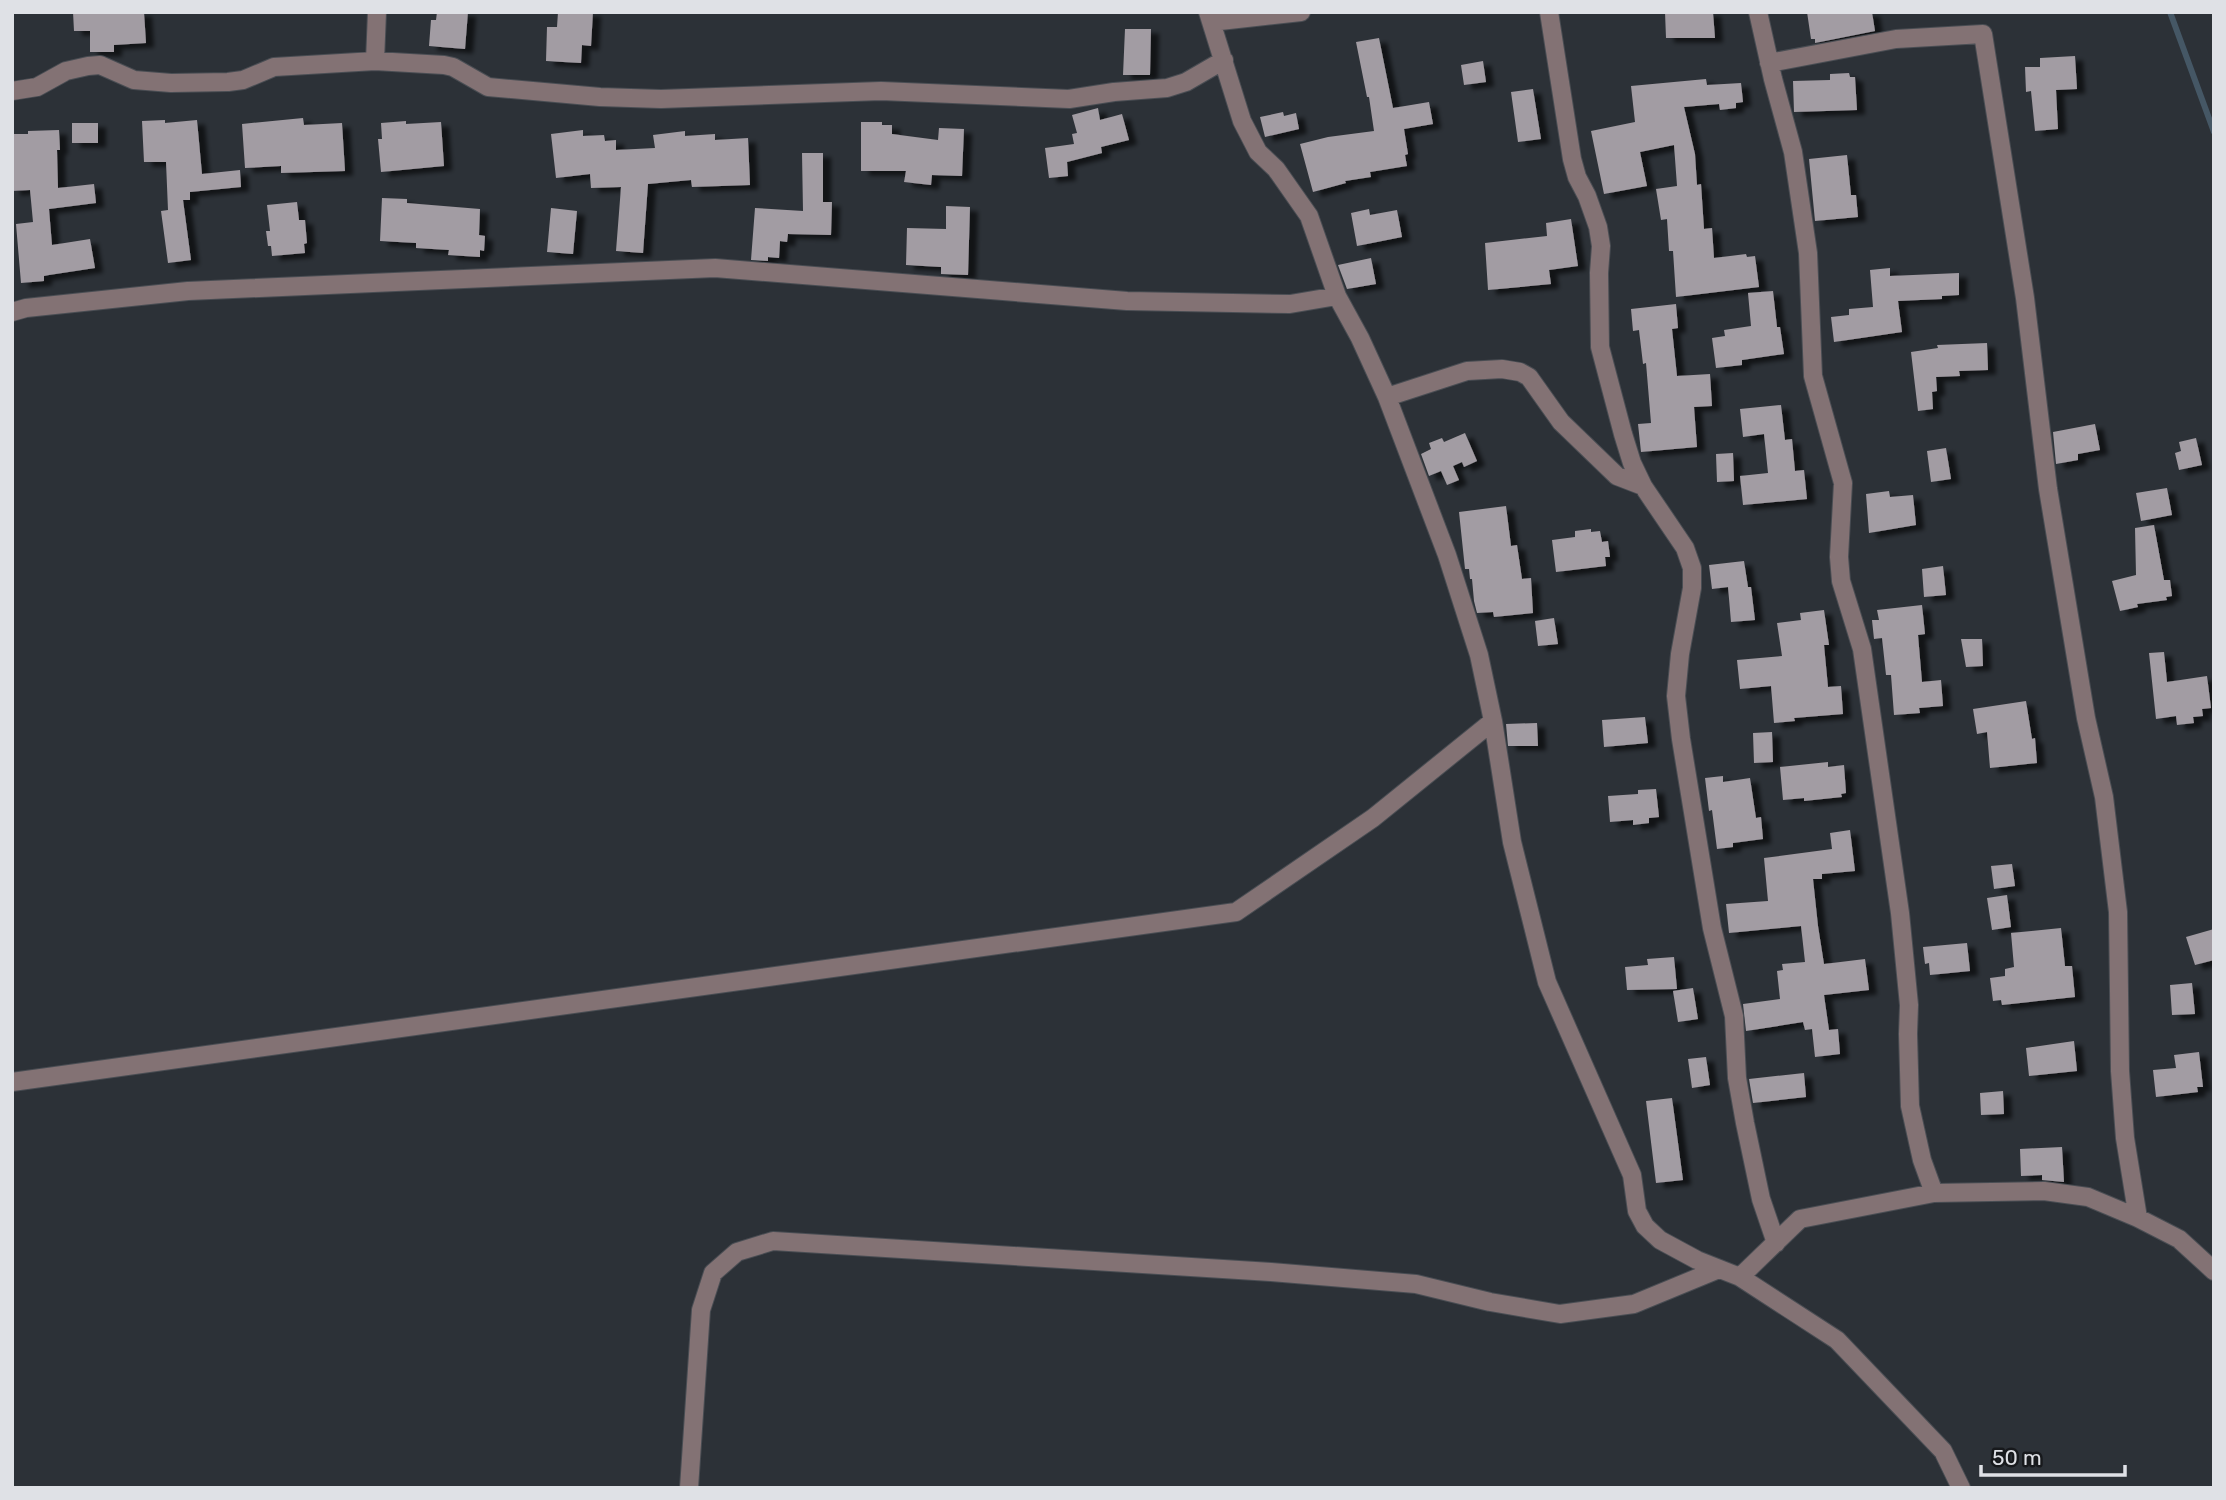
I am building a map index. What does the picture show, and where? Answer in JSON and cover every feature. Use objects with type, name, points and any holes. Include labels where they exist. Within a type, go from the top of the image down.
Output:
[{"type":"street","points":[[375,61],[377,12]]},
{"type":"street","points":[[1301,12],[1210,17],[1242,121],[1258,152],[1276,169],[1309,216],[1337,296],[1387,397],[1447,555],[1479,655],[1493,721],[1512,842],[1547,982],[1632,1175],[1637,1211],[1644,1226],[1660,1240],[1697,1260],[1740,1277],[1837,1340],[1943,1451],[1961,1488]]},
{"type":"street","points":[[1549,12],[1572,159],[1598,227],[1601,246],[1600,347],[1632,463],[1643,486],[1685,548],[1692,568],[1692,588],[1680,654],[1676,696],[1681,739],[1712,928],[1734,1016],[1737,1078],[1745,1123],[1761,1199],[1776,1243]]},
{"type":"street","points":[[1758,12],[1794,152],[1808,253],[1813,376],[1843,483],[1839,557],[1841,581],[1862,649],[1898,901],[1909,1005],[1910,1106],[1922,1160],[1934,1193]]},
{"type":"street","points":[[1769,63],[1896,39],[1983,34],[2025,298],[2048,489],[2087,718],[2104,797],[2119,912],[2120,1071],[2125,1138],[2138,1218]]},
{"type":"street","points":[[12,92],[37,87],[66,71],[88,66],[100,65],[134,79],[171,83],[228,82],[243,80],[274,67],[375,61],[453,67],[488,88],[600,97],[661,99],[881,91],[1069,99],[1167,88],[1186,82],[1224,60]]},
{"type":"street","points":[[12,312],[188,291],[715,268],[1127,300],[1290,304],[1337,296]]},
{"type":"street","points":[[1387,397],[1467,371],[1502,369],[1520,372],[1529,377],[1561,422],[1617,476],[1643,486]]},
{"type":"street","points":[[12,1082],[1236,912],[1373,818],[1493,721]]},
{"type":"street","points":[[1740,1277],[1800,1219],[1934,1193],[2044,1191],[2088,1197],[2138,1218],[2179,1239],[2214,1270]]},
{"type":"street","points":[[689,1488],[701,1310],[713,1273],[737,1252],[774,1241],[1271,1272],[1416,1284],[1490,1302],[1560,1314],[1634,1304],[1719,1269]]},
{"type":"building","points":[[73,12],[144,12],[146,43],[114,45],[114,52],[90,52],[90,31],[74,31]]},
{"type":"building","points":[[437,12],[468,12],[465,49],[429,46],[431,20],[436,20]]},
{"type":"building","points":[[558,12],[593,12],[591,46],[582,45],[581,63],[546,61],[547,27],[557,27]]},
{"type":"building","points":[[1665,12],[1713,12],[1715,38],[1666,38]]},
{"type":"building","points":[[1807,12],[1872,12],[1875,31],[1815,43],[1815,39],[1811,39]]},
{"type":"building","points":[[1125,29],[1151,29],[1150,75],[1123,75]]},
{"type":"building","points":[[1379,38],[1393,108],[1429,102],[1433,124],[1404,129],[1407,166],[1370,172],[1371,177],[1345,181],[1346,183],[1313,192],[1300,144],[1374,131],[1356,42]]},
{"type":"building","points":[[2075,56],[2077,89],[2056,90],[2058,129],[2035,131],[2031,91],[2026,92],[2025,67],[2040,67],[2040,58]]},
{"type":"building","points":[[1483,61],[1486,82],[1464,85],[1461,65]]},
{"type":"building","points":[[1849,73],[1850,77],[1855,77],[1857,110],[1794,112],[1793,81],[1830,80],[1830,74]]},
{"type":"building","points":[[1706,79],[1707,85],[1741,83],[1743,102],[1736,103],[1736,108],[1720,110],[1719,104],[1684,107],[1695,154],[1697,185],[1701,184],[1704,229],[1712,228],[1714,258],[1746,254],[1747,257],[1755,256],[1759,287],[1676,297],[1673,251],[1669,251],[1667,219],[1661,220],[1656,189],[1677,186],[1674,145],[1640,152],[1647,186],[1604,194],[1591,131],[1635,122],[1631,86]]},
{"type":"building","points":[[1533,89],[1541,139],[1518,142],[1511,92]]},
{"type":"building","points":[[1098,108],[1100,120],[1122,114],[1129,140],[1101,147],[1102,153],[1067,162],[1068,176],[1049,178],[1045,148],[1074,144],[1072,134],[1077,133],[1072,115]]},
{"type":"building","points":[[1283,112],[1284,116],[1296,113],[1299,129],[1265,137],[1260,117]]},
{"type":"building","points":[[303,118],[304,125],[342,123],[345,171],[281,173],[281,166],[245,168],[242,124]]},
{"type":"building","points":[[165,120],[165,123],[197,120],[202,174],[240,170],[241,187],[190,192],[190,200],[183,200],[191,260],[168,263],[161,211],[168,210],[166,162],[144,162],[142,121]]},
{"type":"building","points":[[406,121],[406,124],[441,122],[444,166],[381,172],[378,139],[382,139],[381,123]]},
{"type":"building","points":[[861,122],[882,122],[882,125],[892,125],[892,134],[938,140],[939,128],[964,129],[962,176],[932,175],[931,185],[904,182],[906,171],[861,171]]},
{"type":"building","points":[[72,123],[98,123],[98,143],[72,143]]},
{"type":"building","points":[[59,130],[58,188],[94,184],[96,203],[49,209],[52,245],[90,239],[95,268],[44,276],[44,281],[21,283],[16,224],[33,222],[30,190],[12,191],[12,134]]},
{"type":"building","points":[[583,130],[583,136],[604,135],[605,141],[616,140],[616,150],[655,148],[653,135],[685,131],[685,136],[715,134],[715,140],[748,138],[750,185],[692,187],[691,180],[648,184],[643,253],[616,251],[621,187],[591,188],[590,174],[556,178],[551,134]]},
{"type":"building","points":[[802,153],[823,153],[823,202],[832,202],[831,235],[788,234],[787,242],[780,241],[779,258],[768,257],[768,261],[751,260],[755,208],[803,211]]},
{"type":"building","points":[[1847,155],[1851,195],[1856,195],[1858,217],[1815,221],[1809,159]]},
{"type":"building","points":[[382,198],[407,199],[407,203],[480,209],[479,235],[485,236],[484,251],[480,250],[480,257],[448,255],[449,250],[416,248],[416,243],[380,241]]},
{"type":"building","points":[[297,202],[299,220],[305,220],[305,253],[272,256],[266,231],[270,231],[267,205]]},
{"type":"building","points":[[946,206],[970,207],[968,275],[941,274],[941,267],[906,265],[907,228],[946,229]]},
{"type":"building","points":[[551,208],[577,211],[573,254],[547,252]]},
{"type":"building","points":[[1369,209],[1370,215],[1397,210],[1402,237],[1357,246],[1351,213]]},
{"type":"building","points":[[1571,219],[1578,266],[1549,270],[1551,284],[1488,290],[1485,243],[1547,236],[1546,223]]},
{"type":"building","points":[[1371,258],[1376,284],[1347,289],[1338,265]]},
{"type":"building","points":[[1890,268],[1890,276],[1959,273],[1959,295],[1942,296],[1942,299],[1898,301],[1902,332],[1834,342],[1831,317],[1849,315],[1849,309],[1873,307],[1870,270]]},
{"type":"building","points":[[1773,291],[1777,327],[1780,327],[1784,354],[1742,360],[1742,365],[1716,368],[1712,338],[1725,336],[1724,330],[1751,326],[1748,293]]},
{"type":"building","points":[[1676,304],[1678,328],[1672,329],[1677,376],[1710,374],[1712,406],[1694,407],[1697,447],[1641,452],[1638,424],[1651,423],[1646,363],[1643,364],[1639,330],[1633,331],[1631,309]]},
{"type":"building","points":[[1987,343],[1988,370],[1959,371],[1960,376],[1936,377],[1937,391],[1932,392],[1933,409],[1918,411],[1911,352],[1938,348],[1937,345]]},
{"type":"building","points":[[1781,405],[1785,440],[1792,439],[1795,471],[1804,470],[1807,499],[1743,505],[1740,476],[1768,473],[1764,434],[1743,437],[1740,409]]},
{"type":"building","points":[[2095,424],[2100,450],[2078,454],[2078,460],[2056,464],[2053,432]]},
{"type":"building","points":[[1465,433],[1477,461],[1464,467],[1462,462],[1453,466],[1459,480],[1447,485],[1441,471],[1429,476],[1421,454],[1431,449],[1429,443],[1442,438],[1444,442]]},
{"type":"building","points":[[2196,438],[2202,465],[2179,470],[2175,453],[2181,451],[2179,442]]},
{"type":"building","points":[[1946,448],[1951,479],[1931,482],[1927,451]]},
{"type":"building","points":[[1733,453],[1734,481],[1717,482],[1716,454]]},
{"type":"building","points":[[2167,488],[2172,515],[2141,521],[2136,493]]},
{"type":"building","points":[[1889,491],[1890,497],[1913,495],[1916,525],[1869,533],[1866,494]]},
{"type":"building","points":[[1506,506],[1511,546],[1517,545],[1522,579],[1531,578],[1533,613],[1494,617],[1493,612],[1477,613],[1472,579],[1469,569],[1465,569],[1459,512]]},
{"type":"building","points":[[2154,525],[2164,580],[2170,580],[2172,596],[2166,597],[2167,600],[2137,604],[2138,607],[2120,611],[2112,581],[2136,575],[2135,528]]},
{"type":"building","points":[[1591,529],[1591,532],[1600,531],[1602,542],[1608,541],[1610,557],[1605,557],[1606,566],[1556,572],[1552,540],[1575,537],[1575,531]]},
{"type":"building","points":[[1744,561],[1748,587],[1751,587],[1755,620],[1731,622],[1728,587],[1712,589],[1709,565]]},
{"type":"building","points":[[1943,566],[1946,595],[1924,597],[1922,569]]},
{"type":"building","points":[[1922,605],[1925,634],[1918,635],[1922,682],[1941,680],[1943,706],[1919,708],[1920,713],[1894,715],[1891,675],[1886,675],[1882,638],[1874,639],[1872,620],[1879,620],[1877,610]]},
{"type":"building","points":[[1824,610],[1829,645],[1824,645],[1828,687],[1841,686],[1843,714],[1794,718],[1795,721],[1774,723],[1771,686],[1740,689],[1737,660],[1782,656],[1777,623],[1801,620],[1800,613]]},
{"type":"building","points":[[1554,618],[1558,644],[1538,646],[1535,621]]},
{"type":"building","points":[[1961,639],[1982,639],[1983,666],[1966,667]]},
{"type":"building","points":[[2164,652],[2167,682],[2207,676],[2211,708],[2202,709],[2203,716],[2193,717],[2194,723],[2177,725],[2176,716],[2156,719],[2149,653]]},
{"type":"building","points":[[2026,701],[2032,739],[2035,738],[2037,763],[1990,768],[1987,732],[1977,734],[1973,709]]},
{"type":"building","points":[[1645,717],[1648,743],[1604,747],[1602,720]]},
{"type":"building","points":[[1537,723],[1538,746],[1508,746],[1506,724]]},
{"type":"building","points":[[1772,732],[1773,762],[1754,763],[1753,733]]},
{"type":"building","points":[[1828,762],[1828,767],[1844,765],[1846,793],[1841,794],[1842,797],[1783,800],[1780,767]]},
{"type":"building","points":[[1723,776],[1723,782],[1750,778],[1756,818],[1761,817],[1763,839],[1733,843],[1733,847],[1717,849],[1705,778]]},
{"type":"building","points":[[1656,789],[1659,817],[1649,818],[1649,823],[1633,825],[1633,820],[1610,822],[1608,796],[1638,794],[1638,790]]},
{"type":"building","points":[[1850,830],[1855,871],[1822,874],[1822,879],[1813,879],[1818,926],[1824,964],[1865,959],[1869,990],[1824,995],[1829,1030],[1838,1029],[1840,1054],[1815,1057],[1812,1029],[1805,1030],[1803,1022],[1746,1031],[1743,1004],[1780,999],[1777,971],[1783,970],[1782,964],[1805,962],[1801,926],[1729,933],[1726,904],[1768,901],[1764,858],[1832,849],[1830,833]]},
{"type":"building","points":[[2012,864],[2015,886],[1994,889],[1991,866]]},
{"type":"building","points":[[2007,895],[2011,927],[1992,930],[1987,898]]},
{"type":"building","points":[[2061,928],[2065,966],[2072,966],[2075,997],[2002,1005],[2001,1000],[1993,1001],[1990,978],[2005,976],[2005,969],[2014,967],[2011,933]]},
{"type":"building","points":[[2214,929],[2214,960],[2195,965],[2186,937]]},
{"type":"building","points":[[1967,943],[1970,971],[1930,975],[1929,963],[1925,964],[1923,947]]},
{"type":"building","points":[[1674,957],[1677,989],[1627,990],[1625,967],[1648,965],[1647,959]]},
{"type":"building","points":[[2192,983],[2195,1014],[2172,1015],[2170,985]]},
{"type":"building","points":[[1693,988],[1698,1019],[1678,1022],[1673,991]]},
{"type":"building","points":[[2074,1041],[2077,1071],[2029,1076],[2026,1048]]},
{"type":"building","points":[[2199,1052],[2203,1087],[2197,1087],[2198,1092],[2156,1097],[2153,1070],[2176,1068],[2174,1055]]},
{"type":"building","points":[[1706,1057],[1710,1085],[1692,1088],[1688,1059]]},
{"type":"building","points":[[1804,1073],[1806,1097],[1753,1103],[1749,1079]]},
{"type":"building","points":[[2003,1091],[2004,1114],[1981,1115],[1980,1093]]},
{"type":"building","points":[[1672,1098],[1683,1180],[1656,1183],[1646,1101]]},
{"type":"building","points":[[2062,1147],[2064,1182],[2042,1180],[2042,1175],[2021,1176],[2020,1149]]},
{"type":"waterway","points":[[2170,12],[2214,132]]}]
